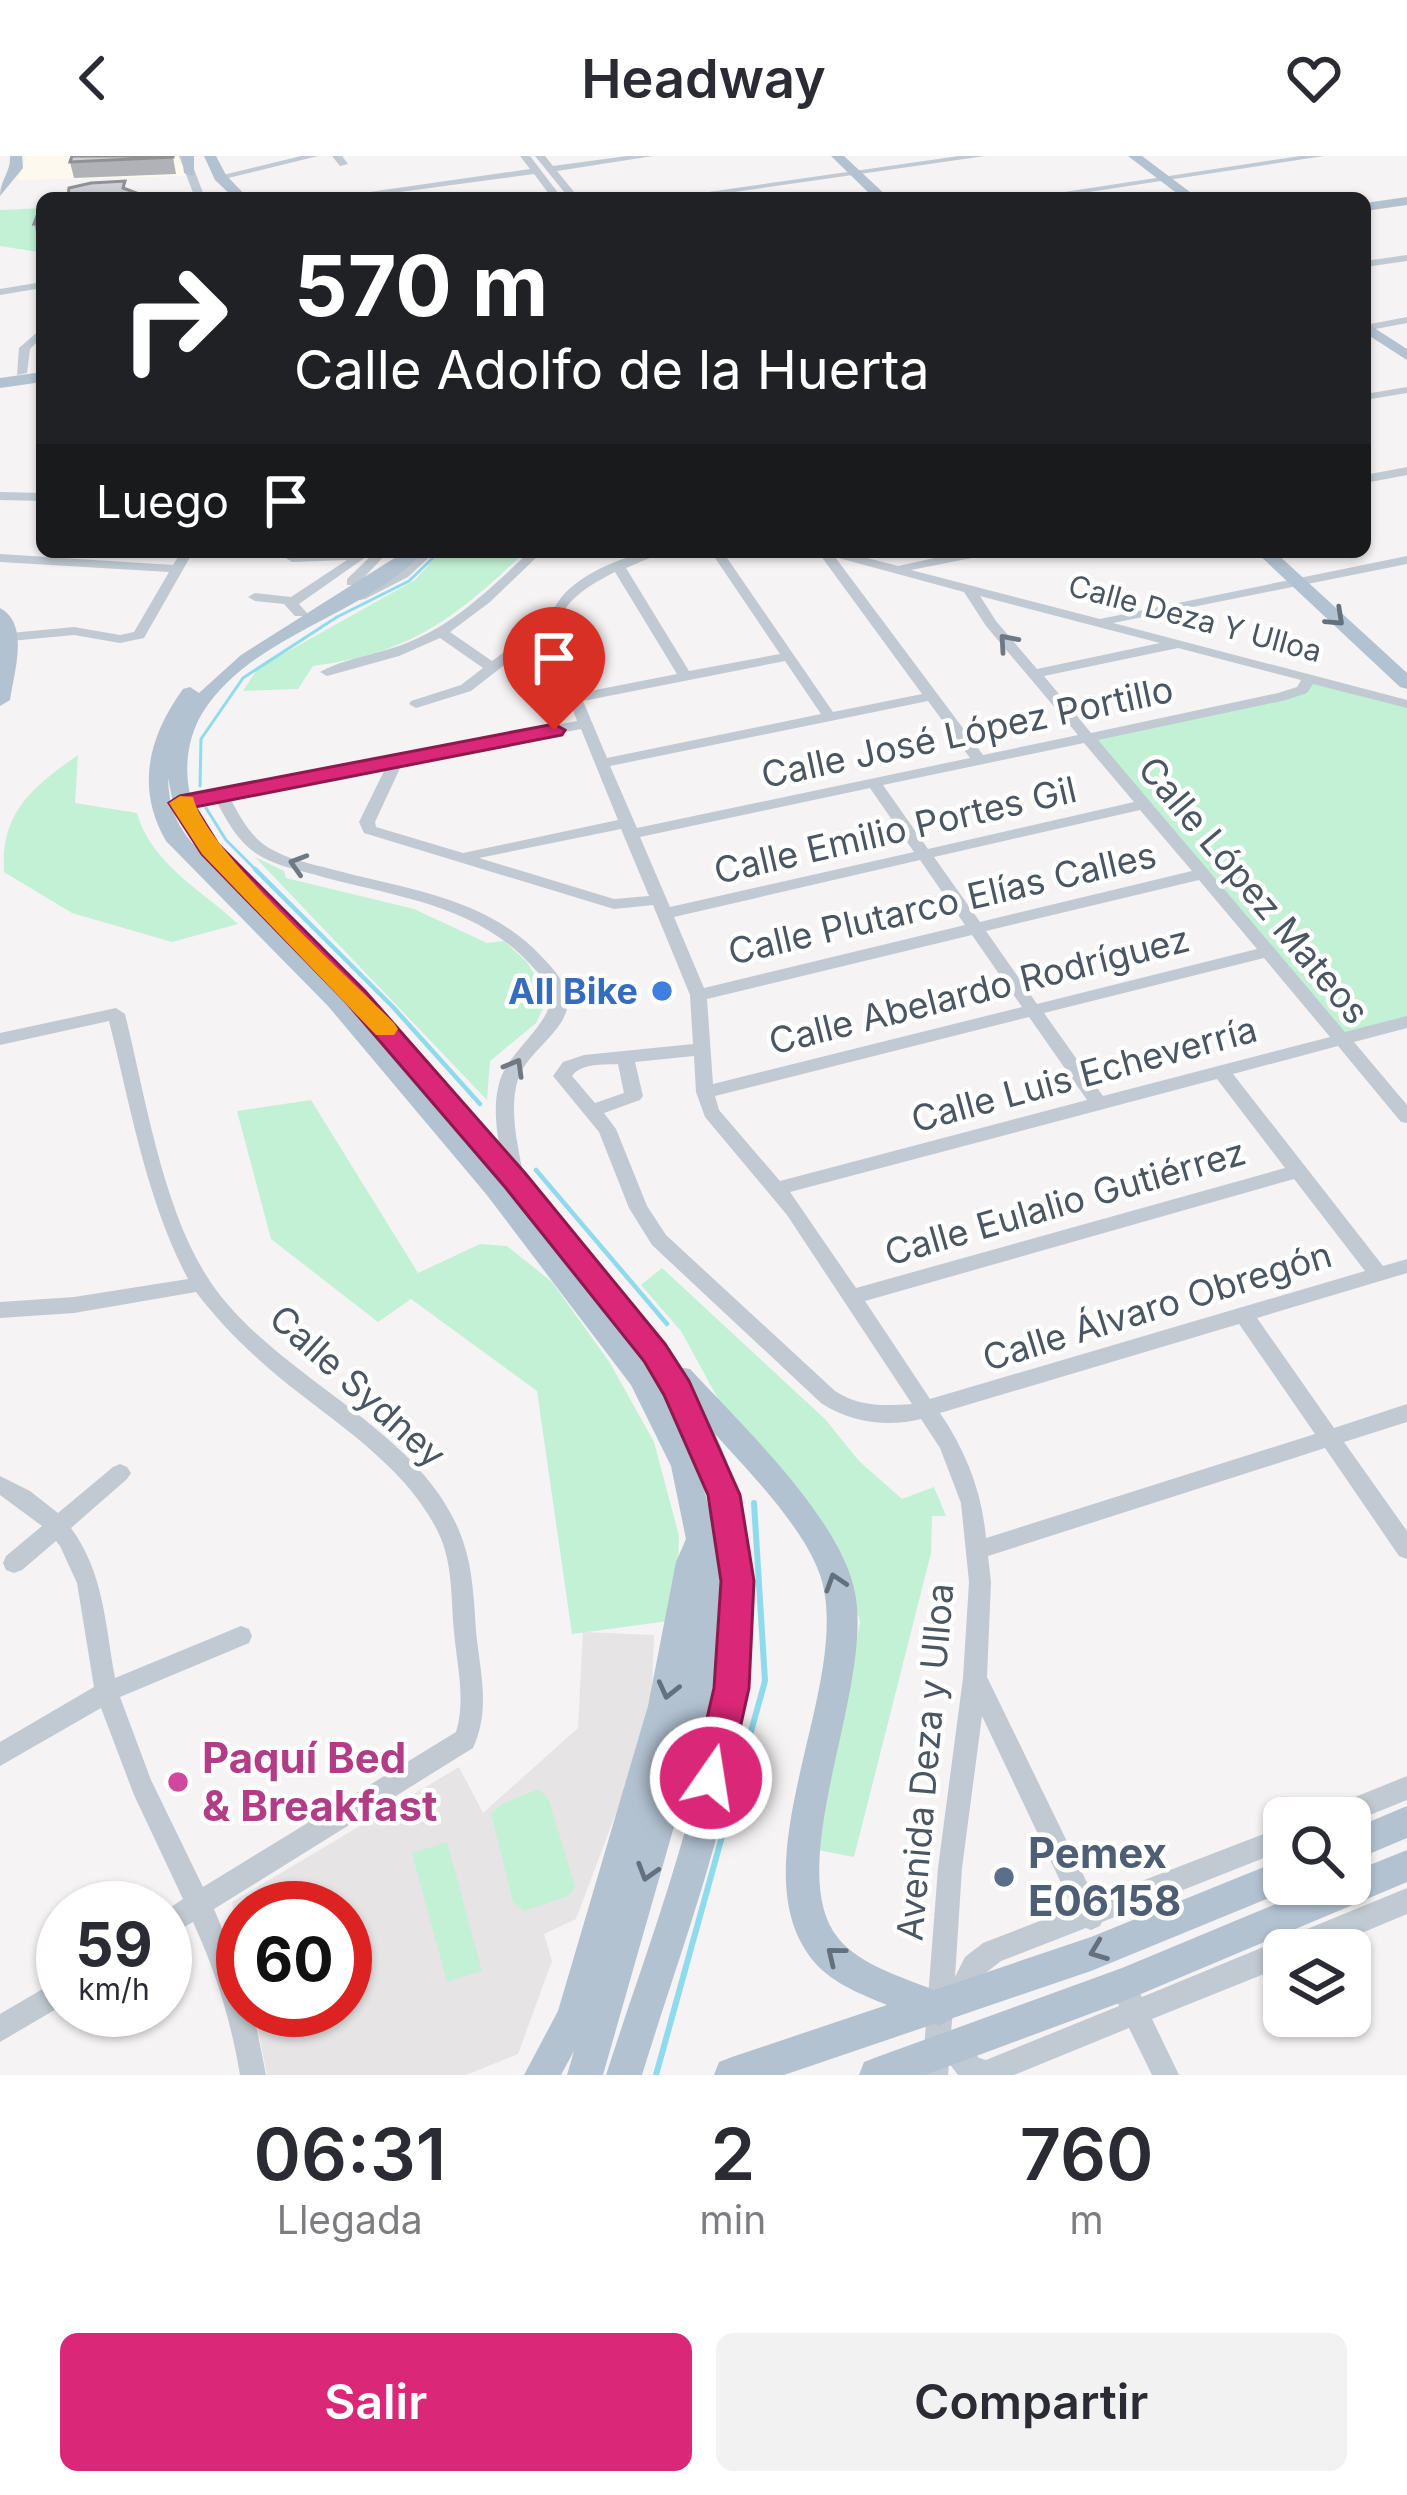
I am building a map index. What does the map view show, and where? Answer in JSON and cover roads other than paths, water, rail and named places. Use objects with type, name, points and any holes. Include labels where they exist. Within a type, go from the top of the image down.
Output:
[{"type":"main road","points":[[0,192],[16,168],[16,156]]},
{"type":"main road","points":[[186,156],[190,173]]},
{"type":"main road","points":[[200,156],[221,192]]},
{"type":"main road","points":[[211,156],[220,177],[235,192]]},
{"type":"main road","points":[[837,156],[876,192]]},
{"type":"main road","points":[[1133,156],[1183,192]]},
{"type":"main road","points":[[0,157],[0,174]]},
{"type":"main road","points":[[1371,203],[1407,197]]},
{"type":"main road","points":[[1371,331],[1407,356]]},
{"type":"main road","points":[[0,380],[36,374]]},
{"type":"main road","points":[[0,380],[36,375]]},
{"type":"main road","points":[[385,558],[352,582],[296,608],[221,662],[182,735],[177,772],[180,803],[210,849],[356,997],[515,1180],[808,1531],[838,1586],[843,1627],[840,1676],[802,1864],[802,1898],[809,1927],[839,1962],[948,2005]]},
{"type":"main road","points":[[407,558],[209,684],[169,724],[158,757],[158,792],[165,822],[184,850],[278,940],[399,1073],[612,1338],[676,1441],[703,1536],[706,1613],[698,1690],[585,2075]]},
{"type":"main road","points":[[1271,558],[1407,683]]},
{"type":"main road","points":[[0,613],[5,637],[0,700]]},
{"type":"main road","points":[[624,2075],[711,1778],[731,1688],[738,1624],[733,1533],[724,1495],[694,1420],[655,1352]]},
{"type":"main road","points":[[542,2075],[573,2019],[600,1937],[673,1669],[691,1562],[703,1536]]},
{"type":"main road","points":[[1371,1830],[1399,1808]]},
{"type":"main road","points":[[877,2075],[1129,2000],[1407,1866]]},
{"type":"main road","points":[[732,2075],[1091,1954],[1263,1884]]},
{"type":"street","points":[[220,177],[313,156]]},
{"type":"street","points":[[525,156],[552,192]]},
{"type":"street","points":[[540,156],[569,192]]},
{"type":"street","points":[[550,169],[648,156]]},
{"type":"street","points":[[716,192],[980,156]]},
{"type":"street","points":[[1070,192],[1318,156]]},
{"type":"street","points":[[378,192],[536,171]]},
{"type":"street","points":[[190,173],[198,192]]},
{"type":"street","points":[[1371,263],[1407,258]]},
{"type":"street","points":[[0,292],[36,287]]},
{"type":"street","points":[[1371,326],[1407,320]]},
{"type":"street","points":[[21,373],[25,347],[36,337]]},
{"type":"street","points":[[1371,397],[1407,390]]},
{"type":"street","points":[[1371,478],[1407,471]]},
{"type":"street","points":[[0,479],[4,495],[36,497]]},
{"type":"street","points":[[0,558],[178,568]]},
{"type":"street","points":[[5,637],[74,631],[120,639],[139,635],[184,558]]},
{"type":"street","points":[[255,597],[296,608],[360,558]]},
{"type":"street","points":[[352,582],[376,558]]},
{"type":"street","points":[[338,605],[404,574],[422,558]]},
{"type":"street","points":[[327,672],[412,649],[443,634],[469,617],[530,558]]},
{"type":"street","points":[[416,704],[466,688],[549,623],[572,594],[641,558]]},
{"type":"street","points":[[721,558],[830,717]]},
{"type":"street","points":[[830,558],[978,759]]},
{"type":"street","name":"Calle Deza Y Ulloa","points":[[863,558],[1407,704]]},
{"type":"street","points":[[897,569],[952,558]]},
{"type":"street","points":[[1101,621],[1407,560]]},
{"type":"street","points":[[618,566],[685,676]]},
{"type":"street","name":"Calle López Mateos","points":[[968,587],[1142,805],[1407,1118]]},
{"type":"street","name":"Avenida Deza y Ulloa","points":[[549,623],[550,638],[574,698],[698,995],[705,1092],[717,1121],[777,1189],[926,1409],[966,1478],[978,1550],[975,1678],[958,1787],[948,2005],[941,2057]]},
{"type":"street","points":[[443,634],[491,667]]},
{"type":"street","points":[[1035,674],[1180,643]]},
{"type":"street","points":[[574,698],[789,656]]},
{"type":"street","name":"Calle José López Portillo","points":[[465,856],[873,782],[1281,697],[1302,690],[1310,678]]},
{"type":"street","points":[[602,763],[931,695]]},
{"type":"street","points":[[180,803],[585,724]]},
{"type":"street","name":"Calle Emilio Portes Gil","points":[[396,761],[367,828],[614,904],[658,907],[1142,805]]},
{"type":"street","points":[[873,782],[1099,1104]]},
{"type":"street","points":[[223,797],[238,829],[264,852],[469,913],[514,939],[549,975],[559,992],[556,1013],[516,1060],[506,1082],[505,1112],[515,1180]]},
{"type":"street","name":"Calle Plutarco Elías Calles","points":[[698,995],[1202,874]]},
{"type":"street","name":"Calle Abelardo Rodríguez","points":[[705,1092],[1268,952]]},
{"type":"street","name":"Calle Sydney","points":[[0,1039],[116,1014],[174,1222],[201,1284],[245,1333],[414,1484],[446,1525],[458,1568],[472,1718],[465,1740],[192,1908]]},
{"type":"street","name":"Calle Luis Echeverría","points":[[777,1189],[1407,1022]]},
{"type":"street","points":[[593,1111],[634,1096],[625,1056],[703,1049]]},
{"type":"street","name":"Calle Álvaro Obregón","points":[[625,1056],[584,1060],[564,1070],[563,1079],[613,1139],[649,1227],[842,1406],[873,1414],[926,1409],[1407,1266]]},
{"type":"street","points":[[1221,1072],[1378,1274]]},
{"type":"street","name":"Calle Eulalio Gutiérrez","points":[[850,1297],[1298,1171]]},
{"type":"street","points":[[0,1310],[74,1305],[201,1284]]},
{"type":"street","points":[[1244,1315],[1407,1549]]},
{"type":"street","points":[[978,1550],[1407,1413]]},
{"type":"street","points":[[14,1563],[120,1473]]},
{"type":"street","points":[[0,1485],[32,1502],[58,1526],[77,1554],[106,1692],[231,1982],[253,2075]]},
{"type":"street","points":[[0,1755],[106,1692],[241,1636]]},
{"type":"street","points":[[975,1678],[1091,1916]]},
{"type":"street","points":[[948,2005],[981,1960],[1263,1846]]},
{"type":"street","points":[[1342,1929],[1407,1901]]},
{"type":"street","points":[[1166,2075],[1129,2000],[1263,1960]]},
{"type":"street","points":[[0,2030],[36,2007]]},
{"type":"waterway","points":[[200,786],[201,739],[243,678],[337,617],[409,581],[433,558]]},
{"type":"waterway","points":[[206,808],[226,840],[393,1007],[480,1104]]},
{"type":"waterway","points":[[536,1170],[667,1324]]},
{"type":"waterway","points":[[656,2075],[765,1681],[754,1503]]},
{"type":"place","name":"All Bike","points":[[662,991]]},
{"type":"place","name":"Paquí Bed & Breakfast","points":[[178,1782]]},
{"type":"place","name":"Pemex E06158","points":[[1004,1877]]}]
